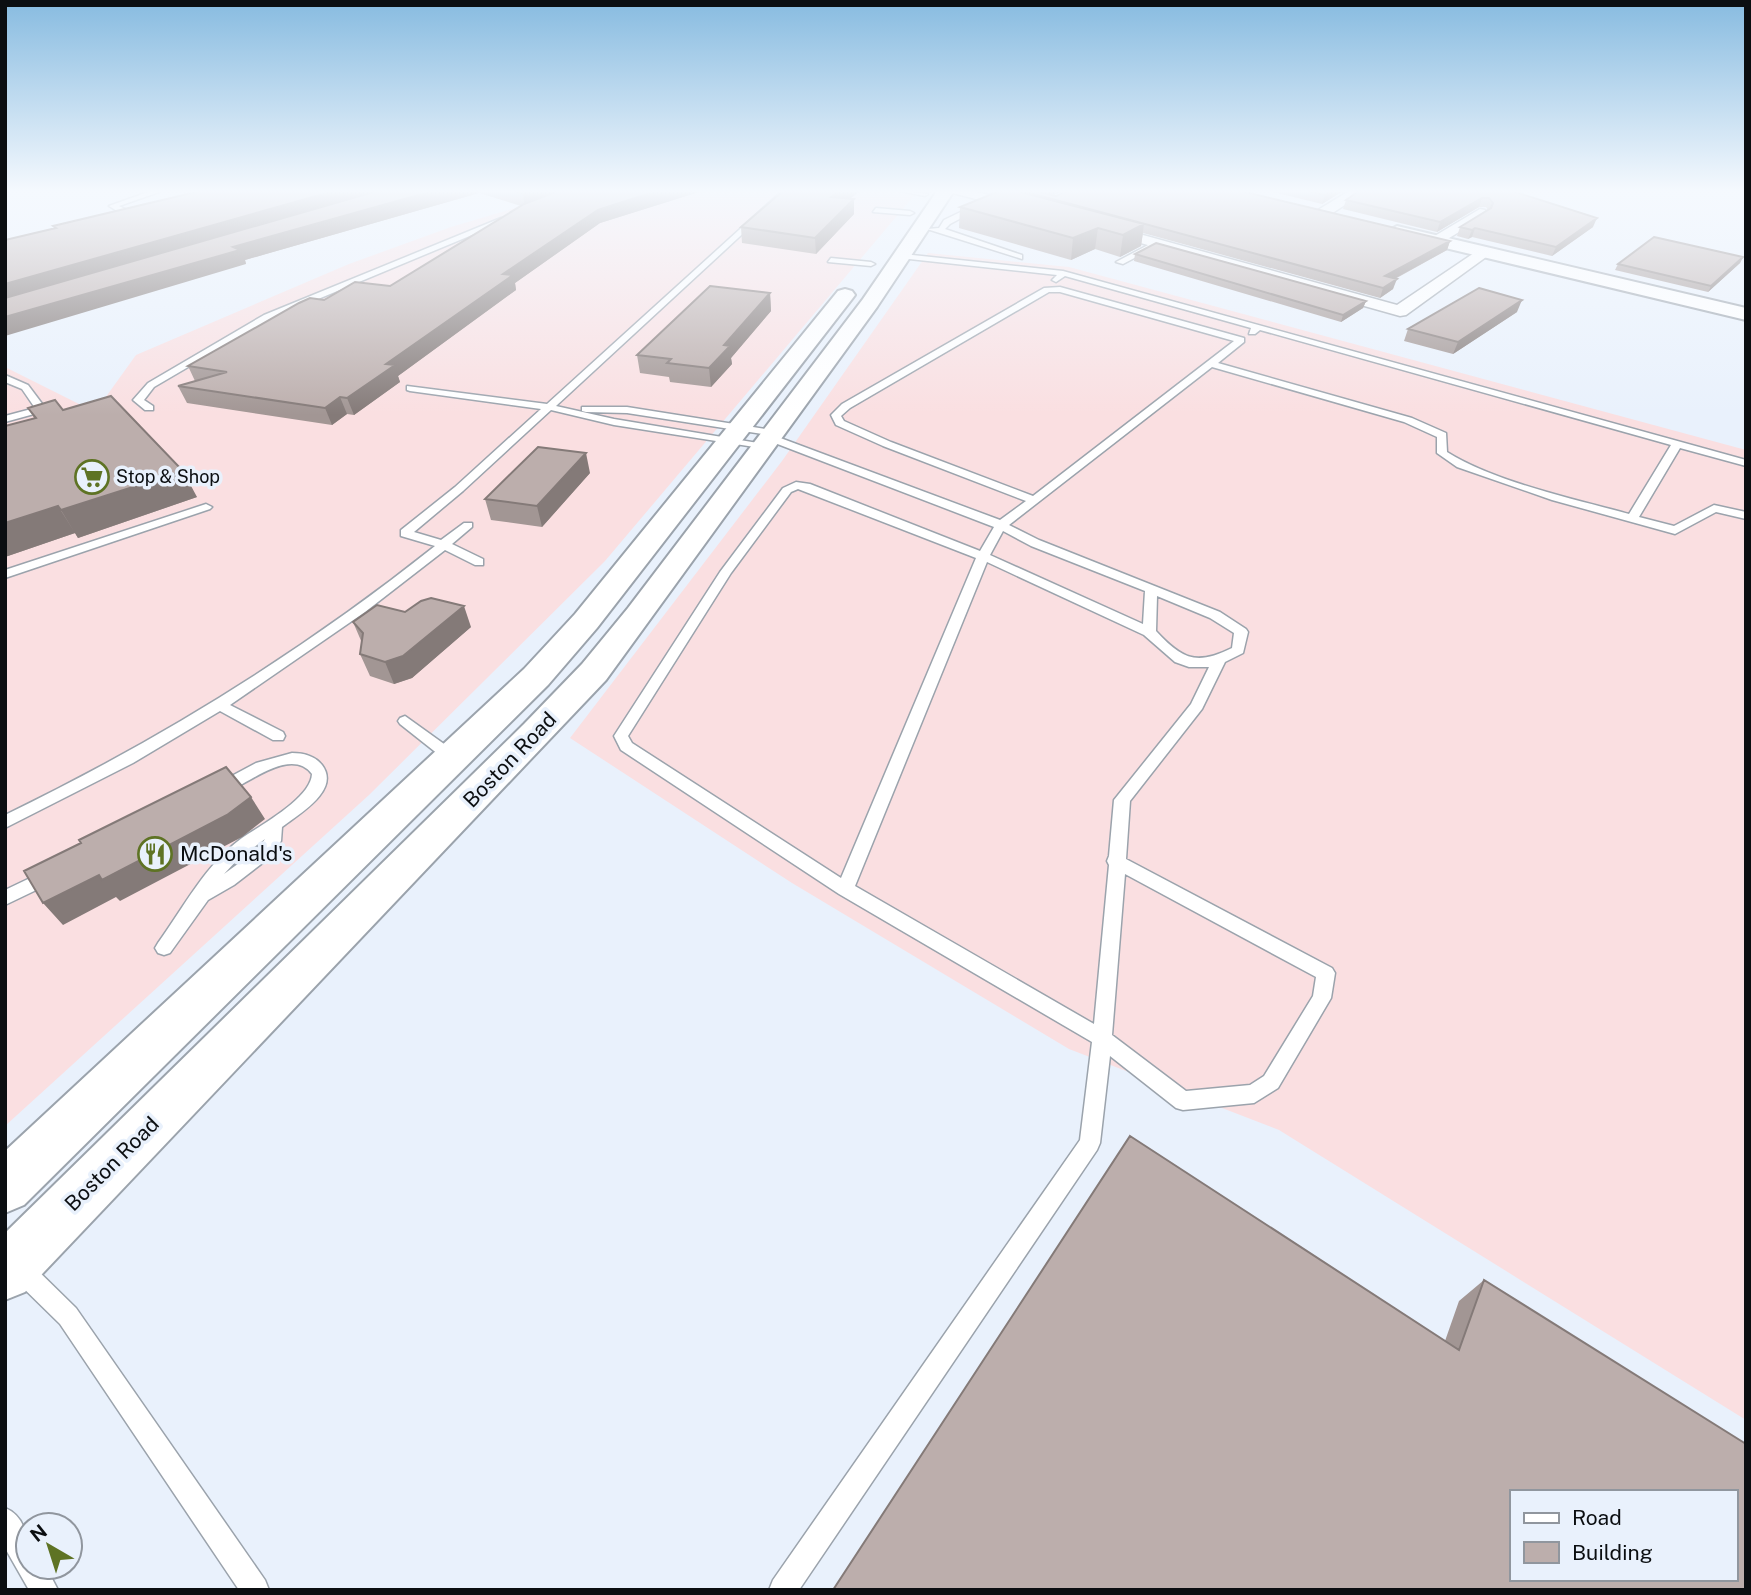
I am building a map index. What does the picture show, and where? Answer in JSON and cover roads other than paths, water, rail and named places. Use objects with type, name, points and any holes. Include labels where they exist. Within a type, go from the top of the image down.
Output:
[{"type":"main road","name":"Boston Road","points":[[8,1264],[567,701],[632,624],[869,265]]},
{"type":"main road","name":"Boston Road","points":[[5,1187],[453,758],[562,648],[756,437],[895,265]]},
{"type":"main road","points":[[1542,265],[1746,314]]},
{"type":"street","points":[[1238,265],[1399,311],[1465,265]]},
{"type":"lane","points":[[149,408],[138,400],[151,384],[267,317],[394,265]]},
{"type":"lane","points":[[479,562],[444,545],[405,533],[459,489],[704,265]]},
{"type":"lane","points":[[997,265],[1063,272],[1746,463]]},
{"type":"lane","points":[[1034,500],[876,439],[840,423],[836,415],[846,406],[1047,290],[1063,272]]},
{"type":"lane","points":[[1047,290],[1060,289],[1241,340]]},
{"type":"lane","points":[[845,889],[984,556],[1001,525],[1258,327]]},
{"type":"lane","points":[[1211,363],[1408,420],[1442,435],[1442,453],[1461,465],[1556,498],[1675,530],[1714,508],[1746,516]]},
{"type":"lane","points":[[5,378],[24,387],[41,408],[5,419]]},
{"type":"lane","points":[[410,388],[549,407],[614,422],[756,437]]},
{"type":"lane","points":[[549,407],[627,410],[756,437],[1001,525],[1035,543],[1151,592],[1214,615],[1241,632],[1238,650],[1218,662],[1192,664],[1166,651],[1149,632],[984,556],[806,486],[796,485],[787,490],[726,572],[621,736],[626,746],[845,889],[1102,1038],[1183,1101],[1254,1094],[1271,1082],[1289,1054],[1322,998],[1326,973],[1115,861]]},
{"type":"lane","points":[[1632,519],[1677,444]]},
{"type":"lane","points":[[5,573],[206,508]]},
{"type":"lane","points":[[5,822],[115,765],[219,705],[404,577],[468,525]]},
{"type":"lane","points":[[1149,632],[1151,592]]},
{"type":"lane","points":[[783,1590],[1090,1143],[1102,1038],[1122,800],[1197,706],[1218,662]]},
{"type":"lane","points":[[219,705],[278,736]]},
{"type":"lane","points":[[405,721],[453,758]]},
{"type":"lane","points":[[164,948],[221,863],[314,793],[321,781],[318,769],[308,761],[290,758],[273,763],[205,797]]},
{"type":"lane","points":[[5,898],[68,867]]},
{"type":"lane","points":[[8,1264],[68,1316],[255,1590]]},
{"type":"lane","points":[[5,1521],[14,1537]]},
{"type":"place","name":"Stop & Shop","points":[[92,477]]},
{"type":"place","name":"McDonald's","points":[[155,854]]}]
